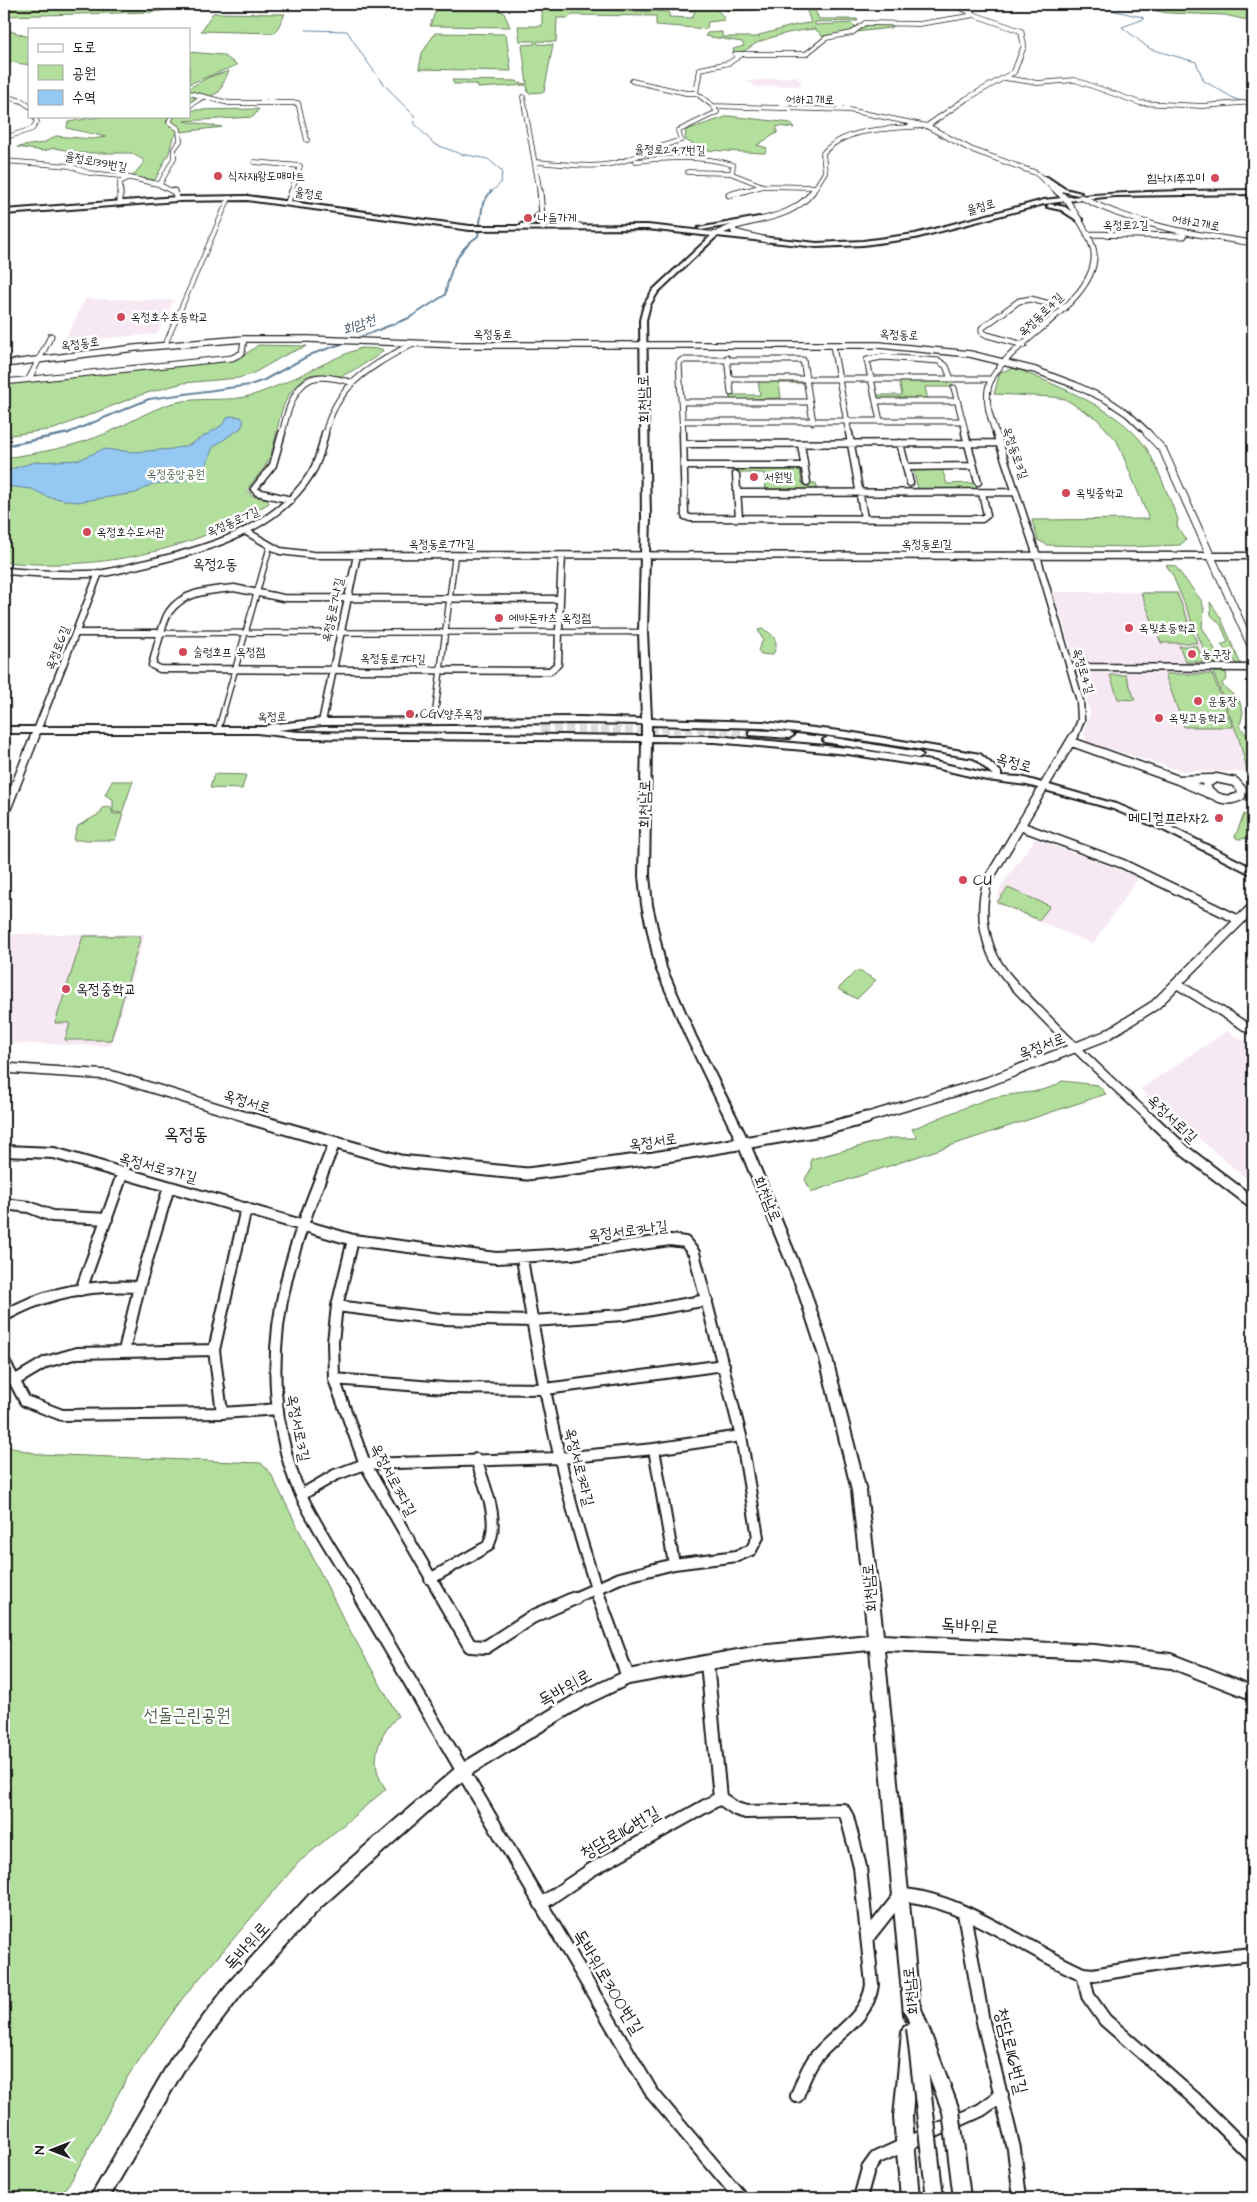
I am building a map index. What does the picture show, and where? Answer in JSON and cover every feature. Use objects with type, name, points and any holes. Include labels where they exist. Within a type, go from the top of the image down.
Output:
[{"type":"main road","points":[[1045,178],[1063,190],[1074,194],[1121,191],[1144,194],[1253,192]]},
{"type":"main road","points":[[1020,209],[1031,202],[1048,197],[1052,193],[1045,178]]},
{"type":"main road","name":"율정로","points":[[663,228],[817,245],[863,243],[915,236],[1066,199],[1144,194]]},
{"type":"main road","name":"율정로","points":[[4,212],[177,199],[229,198],[288,202],[470,228],[506,229]]},
{"type":"main road","points":[[1080,220],[1078,207],[1084,199]]},
{"type":"main road","points":[[1020,209],[1060,207],[1080,220]]},
{"type":"main road","points":[[506,229],[532,223],[542,213]]},
{"type":"main road","points":[[506,229],[580,226],[709,228],[759,219]]},
{"type":"main road","points":[[646,227],[698,237],[700,240],[695,253]]},
{"type":"main road","name":"회천남로","points":[[715,235],[655,291],[647,305],[643,320],[646,556],[643,632],[647,721],[644,793],[644,876],[652,933],[661,968],[687,1028],[744,1144],[800,1280],[826,1360],[859,1491],[869,1567],[912,2007],[935,2198]]},
{"type":"main road","points":[[695,253],[718,241],[770,241]]},
{"type":"main road","points":[[554,721],[565,724],[570,729],[559,737]]},
{"type":"main road","points":[[257,730],[322,722],[647,721],[732,724],[848,735],[977,756],[998,774]]},
{"type":"main road","points":[[732,724],[721,729],[723,735],[732,740]]},
{"type":"main road","name":"옥정로","points":[[4,730],[541,729]]},
{"type":"main road","points":[[257,730],[299,735],[732,740],[848,751],[931,764],[987,777],[1027,782]]},
{"type":"main road","name":"옥정로","points":[[752,733],[812,737],[900,751],[1044,786],[1116,807],[1166,828],[1253,872]]},
{"type":"main road","name":"독바위로","points":[[99,2198],[177,2065],[238,1985],[316,1900],[463,1771],[578,1701],[628,1677],[759,1653],[875,1642],[1095,1652],[1171,1661],[1253,1693]]},
{"type":"main road","points":[[910,2198],[903,2117],[912,2007]]},
{"type":"main road","points":[[912,2007],[951,2110],[962,2198]]},
{"type":"street","points":[[715,235],[730,225],[781,215],[797,208],[825,172],[823,153],[833,142],[866,133],[927,126],[979,91],[1014,72],[1019,64],[1025,39],[1024,34],[1014,27],[975,15],[955,4]]},
{"type":"street","points":[[733,54],[806,54],[826,38],[852,33],[865,23],[919,24],[975,15]]},
{"type":"street","points":[[696,93],[700,69],[729,63],[741,55]]},
{"type":"street","points":[[1005,78],[1038,83],[1075,80],[1140,103],[1203,106],[1251,102]]},
{"type":"street","points":[[632,81],[686,93],[696,93],[713,106]]},
{"type":"street","points":[[190,93],[229,103],[298,103],[307,140]]},
{"type":"street","points":[[4,96],[27,104]]},
{"type":"street","points":[[190,105],[202,97]]},
{"type":"street","points":[[523,97],[535,162],[543,228]]},
{"type":"street","name":"어하고개로","points":[[713,106],[849,110],[927,126],[970,149],[1030,170],[1045,178],[1066,199]]},
{"type":"street","name":"율정로247번길","points":[[630,160],[681,140],[678,131],[717,112],[713,106]]},
{"type":"street","points":[[4,138],[32,129],[37,122],[35,118]]},
{"type":"street","points":[[171,118],[169,122],[179,129],[180,141],[174,148],[174,158],[160,184],[175,192],[177,199]]},
{"type":"street","name":"율정로247번길","points":[[535,162],[601,165],[630,160],[660,158],[733,164],[732,173]]},
{"type":"street","name":"율정로139번길","points":[[4,162],[61,165],[88,172],[160,184]]},
{"type":"street","points":[[254,162],[300,166],[288,202]]},
{"type":"street","name":"율정로247번길","points":[[688,172],[732,173],[763,186]]},
{"type":"street","points":[[120,203],[120,182],[128,178]]},
{"type":"street","name":"율정로247번길","points":[[729,195],[763,186],[815,187]]},
{"type":"street","points":[[165,345],[229,198]]},
{"type":"street","name":"옥정동로4길","points":[[1006,360],[1065,308],[1090,275],[1094,253],[1080,220],[1066,199]]},
{"type":"street","name":"어하고개로","points":[[1084,199],[1122,216],[1173,230],[1253,243]]},
{"type":"street","points":[[542,213],[546,218],[554,222],[580,226]]},
{"type":"street","points":[[759,219],[734,226],[732,230],[770,241]]},
{"type":"street","points":[[1172,236],[1173,230]]},
{"type":"street","name":"옥정로2길","points":[[1087,234],[1172,236],[1253,247]]},
{"type":"street","points":[[1024,345],[987,335],[982,332],[982,328],[1019,301],[1031,299],[1065,308]]},
{"type":"street","points":[[29,379],[37,360],[51,336]]},
{"type":"street","points":[[4,382],[232,358],[242,353],[244,339]]},
{"type":"street","name":"옥정동로","points":[[4,364],[165,345],[244,339],[308,339],[413,344],[938,348],[1006,360],[1100,395],[1143,428],[1163,450],[1253,650]]},
{"type":"street","name":"옥정동로7길","points":[[4,571],[99,573],[181,556],[245,531],[265,520],[290,500],[303,486],[317,464],[334,403],[351,382],[413,344]]},
{"type":"street","points":[[833,346],[864,518]]},
{"type":"street","points":[[880,421],[868,360],[882,357],[939,361],[946,366],[950,379]]},
{"type":"street","points":[[727,358],[731,393]]},
{"type":"street","points":[[813,422],[805,364],[799,359],[727,358],[682,360],[679,363],[684,444],[685,516],[690,518],[982,518],[988,515],[982,492]]},
{"type":"street","name":"옥정동로3길","points":[[1006,360],[992,379],[988,404],[1037,556]]},
{"type":"street","points":[[290,500],[257,492],[254,489],[274,464],[285,414],[290,403],[312,378],[325,377],[351,382]]},
{"type":"street","points":[[730,379],[992,379]]},
{"type":"street","points":[[954,388],[966,442],[978,482]]},
{"type":"street","points":[[876,401],[956,401]]},
{"type":"street","points":[[682,402],[810,402]]},
{"type":"street","points":[[683,421],[962,421]]},
{"type":"street","points":[[900,443],[910,483]]},
{"type":"street","points":[[684,444],[999,443]]},
{"type":"street","points":[[801,444],[807,482]]},
{"type":"street","points":[[684,466],[804,466]]},
{"type":"street","points":[[906,467],[973,466]]},
{"type":"street","points":[[736,475],[739,518]]},
{"type":"street","points":[[737,492],[1016,492]]},
{"type":"street","name":"옥정동로7가길","points":[[245,531],[270,546],[294,554],[357,556],[646,556]]},
{"type":"street","points":[[218,730],[270,546]]},
{"type":"street","points":[[434,722],[455,555]]},
{"type":"street","points":[[1209,555],[1253,556]]},
{"type":"street","name":"옥정동로1길","points":[[646,556],[1209,555]]},
{"type":"street","name":"옥정동로7나길","points":[[322,722],[357,556]]},
{"type":"street","name":"옥정동로7다길","points":[[161,633],[152,662],[156,668],[550,671],[558,664],[562,556]]},
{"type":"street","name":"옥정로4길","points":[[1020,826],[1072,742],[1081,720],[1082,708],[1037,556]]},
{"type":"street","name":"옥정로6길","points":[[4,815],[99,573]]},
{"type":"street","points":[[161,633],[168,612],[174,605],[191,595],[218,588],[234,588],[278,598],[561,599]]},
{"type":"street","points":[[77,633],[643,632]]},
{"type":"street","points":[[1070,666],[1253,668]]},
{"type":"street","points":[[1072,742],[1178,780],[1214,796],[1231,800],[1237,798],[1242,792],[1235,782],[1216,778],[1195,781],[1178,780]]},
{"type":"street","points":[[1214,796],[1206,787],[1209,780],[1216,778]]},
{"type":"street","points":[[1020,826],[1123,864],[1239,920]]},
{"type":"street","name":"옥정서로1길","points":[[1020,826],[988,880],[983,897],[984,924],[991,952],[1009,980],[1076,1049],[1185,1150],[1253,1203]]},
{"type":"street","name":"옥정서로","points":[[4,1068],[110,1075],[334,1144],[400,1161],[527,1174],[744,1144],[821,1130],[905,1108],[986,1082],[1076,1049],[1139,1017],[1155,1006],[1253,907]]},
{"type":"street","points":[[1176,984],[1253,1030]]},
{"type":"street","name":"옥정서로3길","points":[[334,1144],[302,1224],[281,1301],[276,1329],[275,1381],[285,1454],[301,1495],[463,1771]]},
{"type":"street","name":"옥정서로3가길","points":[[4,1151],[54,1153],[122,1175],[302,1224]]},
{"type":"street","points":[[81,1290],[122,1175]]},
{"type":"street","points":[[124,1351],[139,1287],[169,1187]]},
{"type":"street","points":[[4,1204],[29,1207],[52,1216],[107,1219]]},
{"type":"street","points":[[222,1413],[214,1350],[246,1208]]},
{"type":"street","name":"옥정서로3나길","points":[[302,1224],[353,1240],[486,1257],[522,1258],[678,1240],[685,1242],[694,1253],[724,1365],[741,1436],[758,1537],[756,1544],[746,1554],[674,1564]]},
{"type":"street","name":"옥정서로3다길","points":[[353,1240],[345,1266],[337,1306],[333,1342],[334,1379],[365,1464],[466,1642],[474,1647],[486,1647],[532,1617],[596,1587]]},
{"type":"street","name":"옥정서로3라길","points":[[522,1258],[532,1321],[560,1458],[596,1587],[628,1677]]},
{"type":"street","points":[[4,1316],[17,1307],[48,1296],[81,1290],[125,1286],[139,1287]]},
{"type":"street","points":[[337,1306],[440,1319],[532,1321],[624,1315],[707,1300]]},
{"type":"street","points":[[14,1381],[46,1362],[77,1352],[214,1350]]},
{"type":"street","points":[[4,1361],[25,1401],[62,1415],[222,1413],[278,1409]]},
{"type":"street","points":[[334,1379],[445,1388],[546,1389],[724,1365]]},
{"type":"street","points":[[301,1495],[335,1475],[365,1464],[476,1459],[560,1458],[654,1449],[741,1436]]},
{"type":"street","points":[[596,1587],[642,1571],[674,1564],[654,1449]]},
{"type":"street","points":[[430,1579],[492,1542],[494,1529],[476,1459]]},
{"type":"street","points":[[707,1663],[720,1798],[736,1809],[746,1812],[843,1810],[847,1817],[860,1867],[872,1992],[869,2006],[817,2055],[806,2072],[797,2096]]},
{"type":"street","name":"독바위로300번길","points":[[463,1771],[652,2093],[741,2198]]},
{"type":"street","name":"청담로116번길","points":[[541,1904],[591,1870],[720,1798]]},
{"type":"street","points":[[867,1938],[901,1895],[934,1899],[1064,1966],[1084,1974],[1253,1954]]},
{"type":"street","name":"청담로116번길","points":[[964,1913],[984,2022],[1014,2149],[1020,2198]]},
{"type":"street","points":[[1084,1974],[1088,1996],[1105,2020],[1194,2098],[1253,2157]]},
{"type":"street","points":[[860,2198],[868,2168],[876,2158],[981,2110],[1002,2095]]},
{"type":"shaded area","points":[[796,76],[803,85],[757,87],[747,81]]},
{"type":"shaded area","name":"옥정호수초등학교","points":[[85,299],[174,300],[157,334],[64,342]]},
{"type":"shaded area","name":"옥빛초등학교","points":[[1053,592],[1179,592],[1209,664],[1076,664]]},
{"type":"shaded area","name":"옥빛고등학교","points":[[1078,670],[1211,671],[1238,738],[1246,772],[1182,771],[1088,742],[1084,734],[1090,712]]},
{"type":"shaded area","points":[[1035,839],[1139,877],[1093,944],[996,903],[1001,886]]},
{"type":"shaded area","name":"옥정중학교","points":[[4,934],[145,934],[111,1046],[4,1043]]},
{"type":"shaded area","points":[[1227,1031],[1253,1046],[1253,1184],[1140,1089]]},
{"type":"green space","points":[[4,4],[174,4],[168,10],[153,12],[4,16]]},
{"type":"green space","points":[[660,4],[697,4],[706,6],[721,14],[725,20],[708,22],[707,29],[656,25],[656,16],[572,15],[568,18],[557,18],[556,42],[537,41],[538,44],[553,45],[544,92],[528,93],[527,85],[478,88],[477,84],[454,84],[452,80],[517,81],[518,83],[527,84],[522,45],[535,44],[534,41],[520,41],[518,26],[542,26],[542,9],[669,12],[669,17],[692,18],[695,11],[656,10]]},
{"type":"green space","points":[[718,4],[770,4],[771,9],[728,11]]},
{"type":"green space","points":[[799,4],[812,4],[819,19],[857,19],[858,21],[815,22],[815,25],[852,23],[857,28],[875,24],[898,24],[890,28],[822,36],[815,29],[794,32],[761,41],[738,53],[734,53],[733,49],[744,46],[742,42],[705,36],[707,33],[722,32],[722,37],[759,37],[759,35],[785,28],[811,23],[806,8],[798,9],[801,5]]},
{"type":"green space","points":[[1117,4],[1253,5],[1247,20],[1225,15],[1168,13]]},
{"type":"green space","points":[[436,10],[503,11],[510,27],[430,26]]},
{"type":"green space","points":[[213,13],[285,14],[275,33],[201,31]]},
{"type":"green space","points":[[4,29],[28,37],[28,65],[4,61]]},
{"type":"green space","points":[[435,33],[506,34],[511,71],[419,69],[422,53]]},
{"type":"green space","points":[[190,52],[223,55],[237,65],[190,84]]},
{"type":"green space","points":[[229,71],[219,92],[190,106],[190,87],[209,77]]},
{"type":"green space","points":[[259,109],[253,117],[184,121],[222,127],[181,132],[173,137],[169,153],[155,180],[132,177],[145,161],[131,153],[80,153],[55,148],[43,151],[17,147],[43,143],[56,136],[92,139],[106,137],[67,128],[68,122],[91,118],[190,118],[190,110]]},
{"type":"green space","points":[[729,116],[791,123],[794,128],[777,126],[777,133],[757,145],[767,148],[765,153],[705,150],[685,140],[686,130]]},
{"type":"green space","points":[[258,345],[307,346],[287,354],[252,374],[238,378],[183,383],[140,395],[54,429],[4,436],[4,385],[197,363],[223,362],[236,359]]},
{"type":"green space","name":"옥정중앙공원","points":[[361,348],[382,349],[383,351],[344,375],[312,374],[303,379],[294,388],[288,398],[283,407],[269,459],[247,490],[252,496],[267,499],[269,503],[207,535],[141,555],[73,564],[4,562],[4,458],[43,452],[82,442],[107,433],[173,403],[193,400],[234,399],[253,395]]},
{"type":"green space","points":[[1015,368],[1091,402],[1126,426],[1140,440],[1155,464],[1178,519],[1177,526],[1186,540],[1180,545],[1128,547],[1047,545],[1038,540],[1032,520],[1149,519],[1117,441],[1097,419],[1065,399],[994,394],[1000,372]]},
{"type":"green space","points":[[758,380],[803,380],[803,383],[779,383],[781,398],[730,400],[730,395],[760,395]]},
{"type":"green space","points":[[899,380],[951,381],[953,387],[925,387],[928,400],[878,399],[877,395],[902,395]]},
{"type":"green space","points":[[732,468],[800,468],[802,483],[816,483],[817,489],[766,489],[764,473],[732,473]]},
{"type":"green space","points":[[913,469],[942,469],[947,484],[975,483],[978,490],[918,489]]},
{"type":"green space","points":[[1166,565],[1175,566],[1201,600],[1204,608],[1202,627],[1220,658],[1221,664],[1210,664],[1172,574]]},
{"type":"green space","points":[[1141,593],[1177,593],[1197,643],[1161,643]]},
{"type":"green space","points":[[1210,602],[1221,618],[1241,665],[1238,665],[1221,645],[1228,642],[1221,625],[1211,615]]},
{"type":"green space","points":[[762,629],[770,633],[775,639],[776,647],[772,655],[761,654],[758,650],[763,640],[758,630]]},
{"type":"green space","name":"농구장","points":[[1179,646],[1197,646],[1204,662],[1186,662]]},
{"type":"green space","points":[[1213,672],[1226,672],[1227,679],[1222,683],[1223,686],[1239,700],[1243,712],[1240,726],[1253,744],[1253,775],[1248,775],[1239,739]]},
{"type":"green space","name":"운동장","points":[[1165,674],[1212,674],[1233,727],[1184,727]]},
{"type":"green space","points":[[1110,675],[1126,675],[1135,700],[1118,699]]},
{"type":"green space","points":[[214,774],[246,775],[242,789],[210,788]]},
{"type":"green space","points":[[112,781],[133,781],[122,813],[113,812],[113,799],[105,795]]},
{"type":"green space","points":[[111,807],[113,814],[123,814],[115,840],[73,840],[78,826],[101,813],[102,808]]},
{"type":"green space","points":[[1244,814],[1253,818],[1253,838],[1238,839],[1235,837]]},
{"type":"green space","points":[[1008,888],[1050,906],[1039,920],[997,902]]},
{"type":"green space","points":[[83,936],[141,936],[111,1040],[65,1040],[70,1023],[55,1023]]},
{"type":"green space","points":[[857,970],[876,980],[857,999],[838,989]]},
{"type":"green space","points":[[1062,1081],[1098,1085],[1106,1094],[811,1192],[805,1179],[811,1169],[811,1159],[892,1138],[917,1138],[912,1129],[959,1110],[988,1099],[1046,1089]]},
{"type":"green space","name":"선돌근린공원","points":[[9,1447],[38,1454],[261,1463],[271,1474],[343,1618],[398,1716],[385,1732],[377,1750],[377,1770],[386,1789],[298,1863],[182,1999],[128,2076],[71,2181],[57,2198],[4,2198],[4,1448]]},
{"type":"water","points":[[229,416],[241,417],[244,421],[241,428],[213,447],[205,469],[190,471],[186,474],[189,478],[181,482],[152,484],[136,493],[77,502],[48,497],[32,489],[4,486],[4,471],[35,462],[79,460],[103,449],[134,452],[172,449],[189,445],[221,426]]},
{"type":"waterway","points":[[1084,4],[1142,17],[1144,19],[1122,27],[1150,49],[1196,62],[1204,81],[1235,99],[1253,105]]},
{"type":"waterway","name":"회암천","points":[[306,30],[347,31],[378,76],[414,115],[415,124],[434,144],[461,154],[488,159],[502,171],[501,183],[490,193]]},
{"type":"waterway","name":"회암천","points":[[355,339],[409,318],[445,295],[455,262],[464,248],[478,236],[483,203],[491,191]]},
{"type":"waterway","name":"회암천","points":[[68,433],[149,399],[250,385],[264,380],[312,354],[347,342]]},
{"type":"waterway","name":"회암천","points":[[4,446],[68,433]]},
{"type":"tunnel","points":[[541,729],[752,733]]},
{"type":"place","name":"식자재왕도매마트","points":[[218,176]]},
{"type":"place","name":"힘낙지쭈꾸미","points":[[1215,178]]},
{"type":"place","name":"나들가게","points":[[528,218]]},
{"type":"place","name":"옥정호수초등학교","points":[[121,317]]},
{"type":"place","name":"서원빌","points":[[754,477]]},
{"type":"place","name":"옥빛중학교","points":[[1066,493]]},
{"type":"place","name":"옥정호수도서관","points":[[87,532]]},
{"type":"place","name":"에바돈카츠 옥정점","points":[[499,618]]},
{"type":"place","name":"옥빛초등학교","points":[[1129,628]]},
{"type":"place","name":"술렁호프 옥정점","points":[[183,652]]},
{"type":"place","name":"농구장","points":[[1192,654]]},
{"type":"place","name":"운동장","points":[[1198,701]]},
{"type":"place","name":"CGV양주옥정","points":[[410,714]]},
{"type":"place","name":"옥빛고등학교","points":[[1159,718]]},
{"type":"place","name":"메디컬프라자2","points":[[1219,818]]},
{"type":"place","name":"CU","points":[[963,880]]},
{"type":"place","name":"옥정중학교","points":[[66,989]]},
{"type":"district","name":"옥정2동","points":[[215,564]]},
{"type":"district","name":"옥정동","points":[[186,1134]]}]
